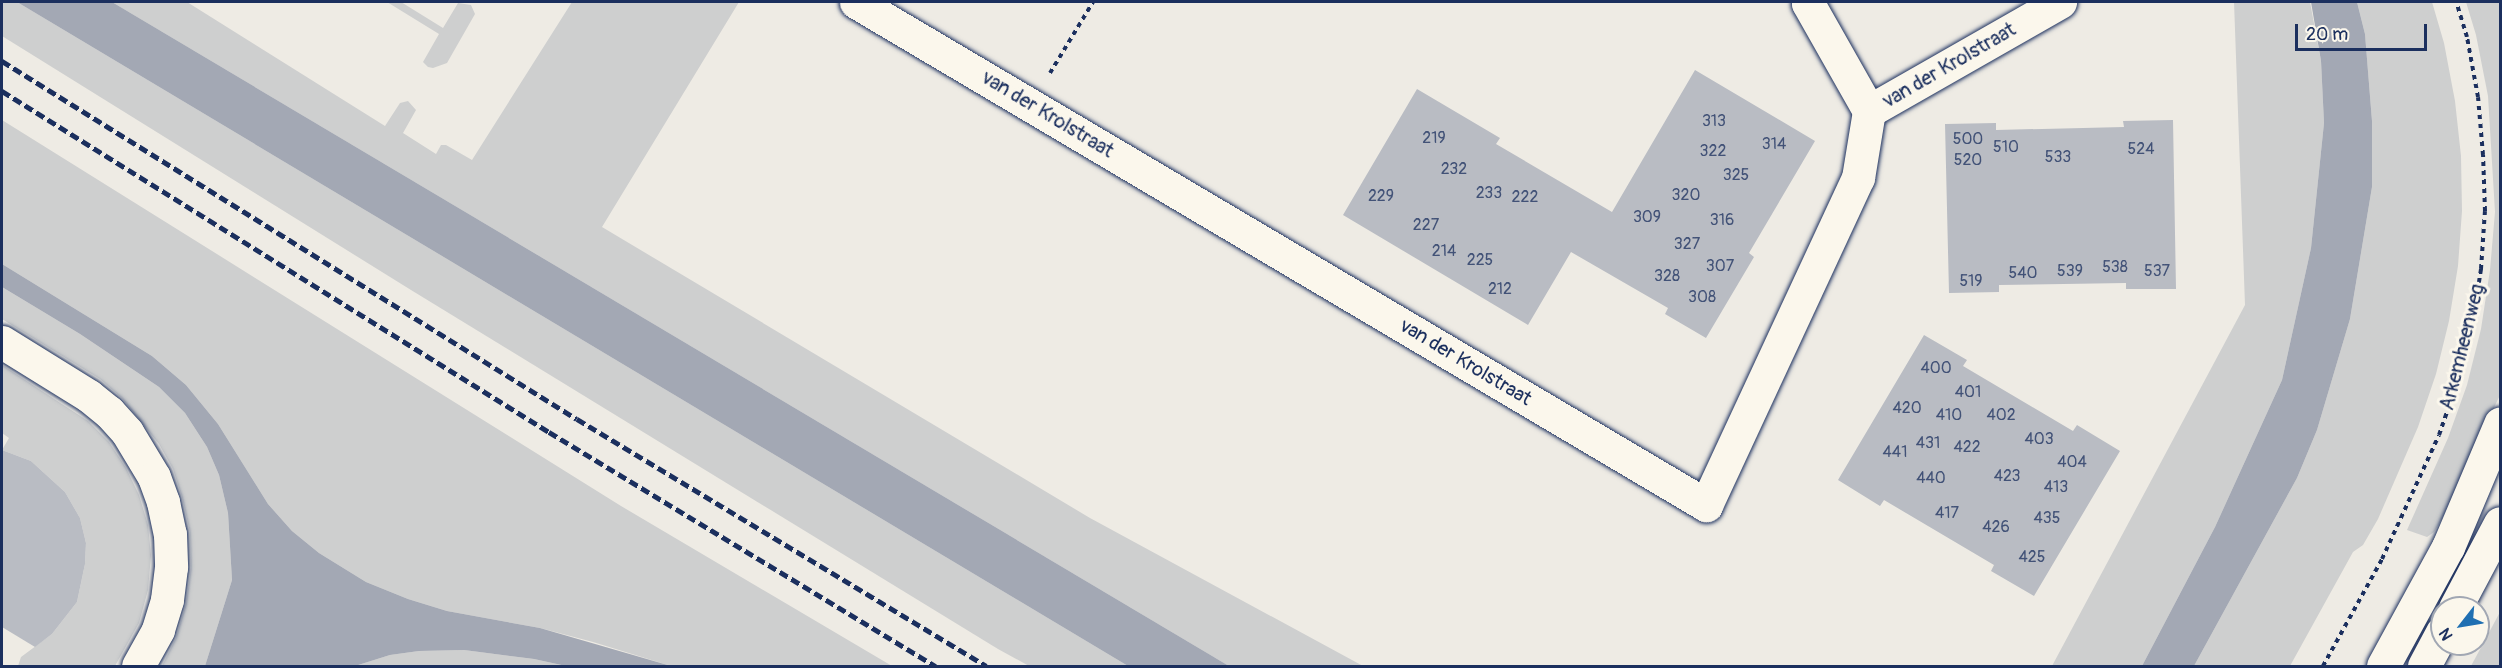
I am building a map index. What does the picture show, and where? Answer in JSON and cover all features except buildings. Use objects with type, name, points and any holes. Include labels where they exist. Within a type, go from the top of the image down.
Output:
[{"type":"street","name":"van der Krolstraat","points":[[856,2],[1706,505],[1858,178],[1869,111],[1808,3],[1810,2]]},
{"type":"street","name":"van der Krolstraat","points":[[1869,111],[2060,2]]},
{"type":"street","points":[[2,342],[89,396],[109,412],[127,432],[154,477],[163,502],[170,534],[171,567],[158,630],[138,666]]},
{"type":"street","points":[[2383,666],[2448,547],[2500,424]]},
{"type":"street","points":[[2461,596],[2500,523]]},
{"type":"path","points":[[1032,105],[1093,2]]},
{"type":"path","name":"Arkemheenweg","points":[[2323,666],[2382,559],[2439,435],[2457,383],[2472,327],[2482,257],[2485,211],[2483,155],[2478,97],[2467,37],[2456,2]]},
{"type":"shaded area","points":[[2,2],[17,2],[1128,666],[1029,666],[998,649],[411,290],[2,36]]},
{"type":"shaded area","points":[[17,2],[112,2],[1229,666],[1128,666]]},
{"type":"shaded area","points":[[112,2],[187,2],[385,126],[400,103],[408,101],[416,110],[403,133],[436,154],[441,145],[446,145],[472,160],[572,2],[739,2],[602,227],[1090,518],[1363,666],[1229,666]]},
{"type":"shaded area","points":[[387,2],[401,2],[443,28],[458,3],[471,5],[475,14],[447,63],[433,68],[423,62],[439,34]]},
{"type":"shaded area","points":[[2234,2],[2310,2],[2321,61],[2324,123],[2311,248],[2282,380],[2215,527],[2142,666],[2052,666],[2245,305]]},
{"type":"shaded area","points":[[2311,2],[2357,2],[2365,34],[2372,121],[2372,187],[2350,319],[2317,430],[2297,478],[2194,666],[2142,666],[2215,527],[2282,380],[2311,248],[2324,123],[2321,61]]},
{"type":"shaded area","points":[[2357,2],[2432,2],[2444,43],[2455,101],[2461,156],[2462,211],[2458,266],[2449,321],[2436,374],[2418,427],[2378,519],[2363,545],[2353,552],[2290,666],[2194,666],[2297,478],[2317,430],[2350,319],[2372,187],[2372,121],[2365,34]]},
{"type":"shaded area","points":[[2466,2],[2500,2],[2500,395],[2442,519],[2434,532],[2427,537],[2407,530],[2448,438],[2467,385],[2481,329],[2490,270],[2495,212],[2488,96],[2476,35]]},
{"type":"shaded area","points":[[2,120],[621,506],[892,666],[671,666],[540,628],[447,611],[408,599],[366,582],[319,553],[292,531],[268,504],[218,424],[186,385],[152,356],[2,264]]},
{"type":"shaded area","points":[[2,264],[152,356],[186,385],[218,424],[268,504],[292,531],[319,553],[366,582],[408,599],[447,611],[540,628],[671,666],[566,666],[534,659],[464,650],[419,651],[390,655],[355,666],[205,666],[232,580],[228,513],[219,475],[207,447],[185,413],[159,387],[80,334],[2,287]]},
{"type":"shaded area","points":[[2,287],[80,334],[159,387],[185,413],[207,447],[219,475],[228,513],[232,580],[205,666],[162,666],[176,638],[186,604],[191,568],[190,532],[173,469],[159,444],[122,398],[100,379],[2,319]]},
{"type":"shaded area","points":[[2,365],[88,421],[109,442],[126,468],[139,495],[148,525],[151,555],[148,590],[139,623],[115,666],[18,666],[21,657],[52,634],[77,602],[85,564],[86,543],[80,518],[65,492],[31,461],[2,450],[9,438],[2,433]]},
{"type":"shaded area","points":[[2500,612],[2500,666],[2471,666],[2476,656],[2490,656],[2490,631]]},
{"type":"shaded area","points":[[464,650],[534,659],[566,666],[355,666],[390,655],[419,651]]},
{"type":"railway","points":[[2,61],[577,419],[986,666]]},
{"type":"railway","points":[[2,91],[549,432],[936,666]]}]
